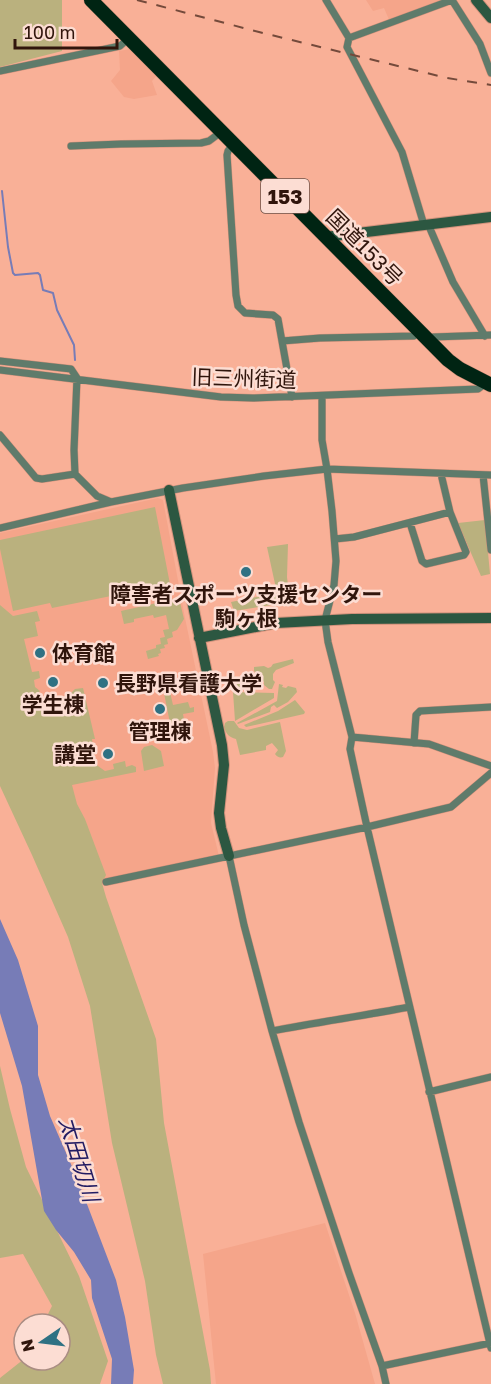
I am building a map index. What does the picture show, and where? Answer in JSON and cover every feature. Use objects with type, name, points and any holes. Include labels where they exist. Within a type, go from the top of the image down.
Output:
[{"type":"highway","name":"国道153号","points":[[91,0],[454,365],[489,384]]},
{"type":"street","points":[[326,0],[349,38],[347,47],[402,152],[426,224],[453,282],[488,336]]},
{"type":"street","points":[[349,38],[452,0],[480,44],[491,73]]},
{"type":"street","points":[[476,0],[491,18]]},
{"type":"street","points":[[0,71],[120,46],[129,38]]},
{"type":"street","points":[[71,146],[201,143],[209,141],[221,132]]},
{"type":"street","points":[[233,144],[227,155],[238,306],[244,313],[273,315],[278,319],[292,397]]},
{"type":"street","points":[[325,237],[491,217]]},
{"type":"street","points":[[282,341],[320,338],[488,336]]},
{"type":"street","points":[[0,361],[71,369],[78,378],[75,474],[97,496],[111,502]]},
{"type":"street","name":"旧三州街道","points":[[0,370],[221,397],[253,398],[478,389],[489,384]]},
{"type":"street","points":[[322,396],[322,440],[336,561],[334,585],[325,620],[328,642],[352,737],[350,749],[367,827],[491,1345],[382,1366]]},
{"type":"street","points":[[0,435],[36,478],[75,474]]},
{"type":"street","points":[[0,528],[169,490],[327,468],[487,475],[491,550]]},
{"type":"street","points":[[410,523],[422,561],[426,564],[464,555],[466,552],[450,512],[441,474]]},
{"type":"street","points":[[169,490],[222,745],[224,765],[219,813],[244,925],[272,1031],[300,1122],[382,1366],[386,1384]]},
{"type":"street","points":[[335,539],[354,537],[450,512]]},
{"type":"street","points":[[200,638],[276,623],[325,620],[491,618]]},
{"type":"street","points":[[414,742],[416,715],[420,711],[491,707]]},
{"type":"street","points":[[352,737],[429,744],[491,766]]},
{"type":"street","points":[[106,882],[451,807],[491,773]]},
{"type":"street","points":[[272,1031],[409,1007]]},
{"type":"street","points":[[429,1092],[491,1077]]},
{"type":"shaded area","points":[[0,0],[62,0],[62,51],[0,67]]},
{"type":"shaded area","points":[[366,0],[445,0],[390,22],[384,8],[373,11]]},
{"type":"shaded area","points":[[130,49],[157,75],[152,81],[157,95],[134,99],[124,97],[111,81],[120,70],[119,51]]},
{"type":"shaded area","name":"長野県看護大学","points":[[158,498],[163,500],[213,752],[215,768],[211,823],[219,856],[94,883],[0,662],[0,533]]},
{"type":"shaded area","points":[[155,507],[170,584],[52,608],[50,603],[13,611],[0,540]]},
{"type":"shaded area","points":[[485,520],[490,574],[481,576],[458,523]]},
{"type":"shaded area","points":[[288,544],[287,577],[290,602],[234,611],[231,602],[277,593],[267,547]]},
{"type":"shaded area","points":[[179,598],[184,619],[177,630],[172,632],[173,637],[167,639],[168,644],[164,645],[165,648],[160,649],[159,656],[148,659],[146,651],[161,644],[160,638],[165,637],[163,630],[169,629],[166,615],[134,619],[134,622],[124,624],[121,611]]},
{"type":"shaded area","points":[[0,605],[13,616],[37,611],[40,621],[35,622],[38,636],[24,639],[32,672],[39,671],[40,678],[34,680],[35,687],[40,691],[36,695],[49,702],[58,702],[73,698],[71,693],[75,689],[83,688],[95,739],[92,739],[94,756],[90,756],[91,761],[105,771],[114,769],[113,764],[125,761],[126,767],[132,765],[136,767],[136,772],[72,785],[77,804],[106,875],[102,883],[106,897],[156,1039],[164,1123],[211,1384],[163,1384],[156,1355],[145,1281],[112,1143],[90,1006],[68,937],[0,786]]},
{"type":"shaded area","points":[[293,659],[294,663],[276,670],[273,674],[275,682],[272,689],[264,685],[254,671],[254,667],[268,668],[273,664]]},
{"type":"shaded area","points":[[247,673],[250,673],[261,689],[248,686],[247,689],[232,689],[229,678],[234,676],[239,679],[246,678]]},
{"type":"shaded area","points":[[279,684],[286,688],[288,686],[296,688],[297,692],[288,702],[277,708],[274,705],[271,707],[270,712],[237,723],[277,701]]},
{"type":"shaded area","points":[[170,692],[173,705],[188,702],[190,708],[194,707],[194,712],[183,714],[184,720],[170,723],[164,693]]},
{"type":"shaded area","points":[[233,692],[274,693],[274,698],[235,721]]},
{"type":"shaded area","points":[[295,700],[305,712],[304,714],[246,727],[244,725],[278,711]]},
{"type":"shaded area","points":[[228,721],[234,721],[239,728],[247,730],[280,722],[286,751],[283,757],[275,754],[278,750],[272,743],[266,746],[266,750],[240,755],[236,739],[228,735],[224,727]]},
{"type":"shaded area","points":[[152,745],[161,751],[164,766],[144,771],[141,751],[144,747]]},
{"type":"shaded area","points":[[0,1066],[26,1167],[79,1276],[108,1361],[100,1384],[0,1384],[0,1378],[12,1368],[12,1372],[72,1372],[72,1312],[49,1312],[52,1306],[23,1254],[0,1258]]},
{"type":"shaded area","points":[[325,1223],[355,1313],[375,1384],[216,1384],[203,1254]]},
{"type":"water","points":[[0,919],[18,960],[38,1026],[38,1075],[50,1116],[77,1178],[116,1280],[134,1370],[133,1384],[111,1384],[112,1359],[92,1298],[91,1280],[44,1211],[22,1086],[0,1013]]},
{"type":"waterway","points":[[2,191],[13,273],[15,275],[38,273],[43,290],[53,293],[57,310],[74,345],[75,360]]},
{"type":"railway","points":[[137,0],[447,78],[491,85]]},
{"type":"place","name":"障害者スポーツ支援センター 駒ヶ根","points":[[246,572]]},
{"type":"place","name":"体育館","points":[[40,653]]},
{"type":"place","name":"学生棟","points":[[53,682]]},
{"type":"place","name":"長野県看護大学","points":[[103,683]]},
{"type":"place","name":"管理棟","points":[[160,709]]},
{"type":"place","name":"講堂","points":[[108,754]]},
{"type":"water label","name":"太田切川","points":[[80,1159]]}]
